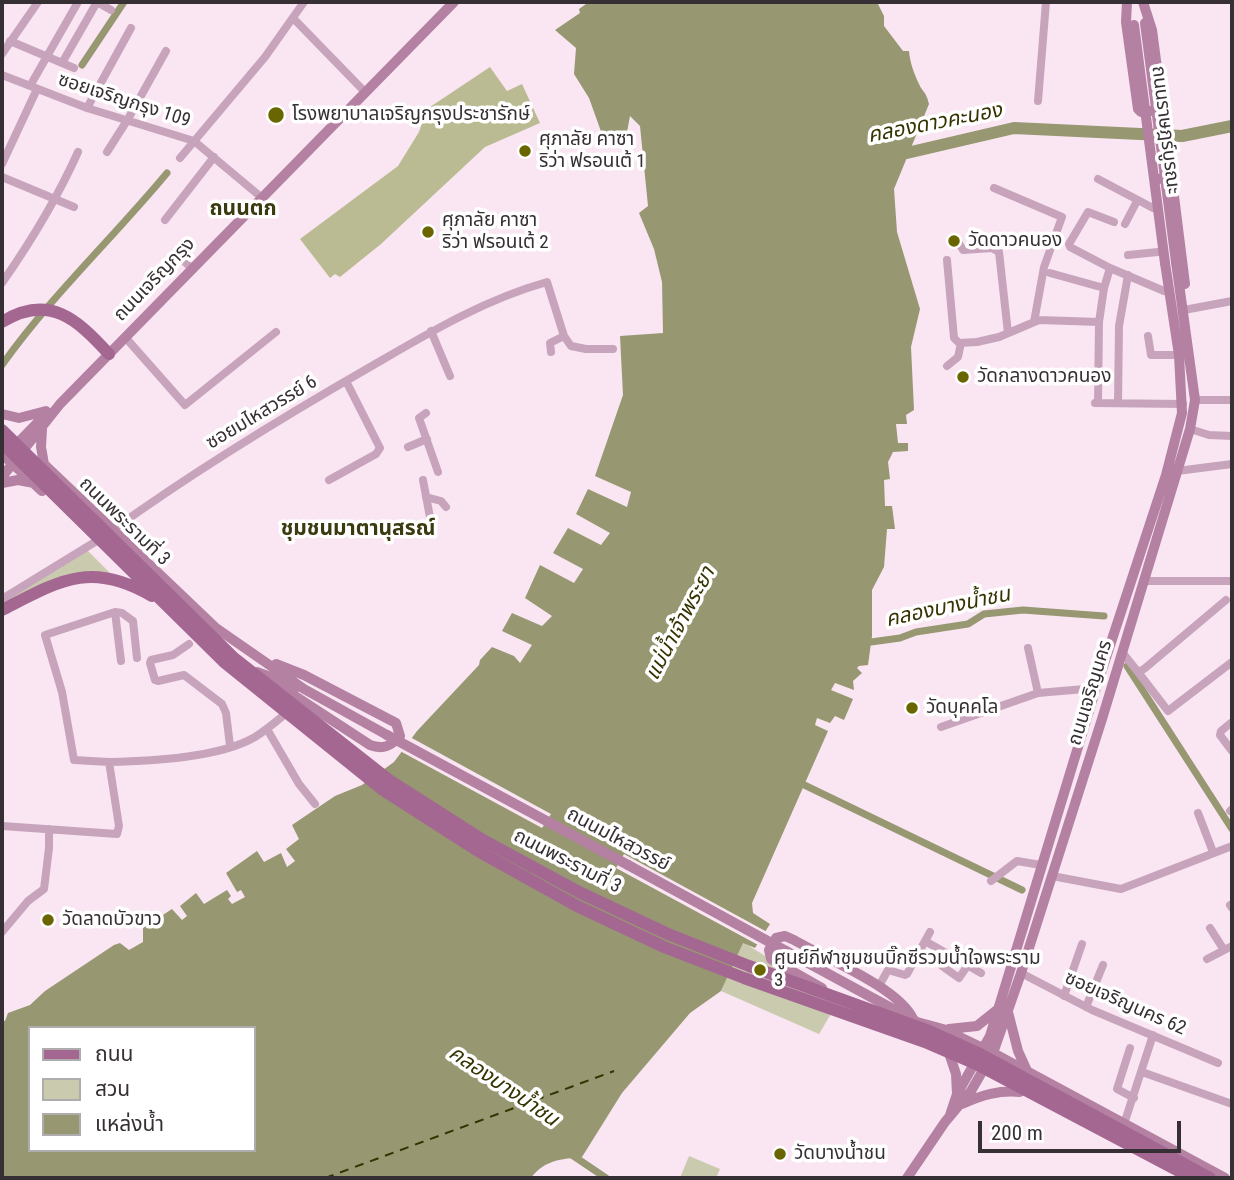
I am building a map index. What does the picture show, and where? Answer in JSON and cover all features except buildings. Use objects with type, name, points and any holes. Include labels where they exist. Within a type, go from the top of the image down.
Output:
[{"type":"main road","name":"ถนนเจริญกรุง","points":[[22,444],[56,406],[454,2]]},
{"type":"main road","points":[[1128,2],[1127,31],[1138,109],[1141,112],[1160,110],[1162,106],[1152,30],[1142,2]]},
{"type":"main road","name":"ถนนราษฎร์บูรณะ","points":[[1128,2],[1139,24]]},
{"type":"main road","name":"ถนนราษฎร์บูรณะ","points":[[1142,2],[1139,24],[1170,263]]},
{"type":"main road","points":[[1167,293],[1158,252],[1150,184],[1152,180],[1170,177],[1185,279],[1183,305]]},
{"type":"main road","name":"ถนนเจริญนคร","points":[[907,1178],[949,1117],[988,1051],[1003,1010],[1041,864],[1166,475],[1183,404],[1179,355],[1167,293],[1170,263]]},
{"type":"main road","name":"ถนนเจริญนคร","points":[[1003,1010],[1021,974],[1190,429],[1195,400],[1183,305],[1170,263]]},
{"type":"main road","points":[[2,322],[24,312],[58,311],[76,322],[109,354]]},
{"type":"main road","name":"ถนนเจริญกรุง","points":[[2,480],[5,459],[43,427],[56,406]]},
{"type":"main road","points":[[2,414],[19,418],[56,406]]},
{"type":"main road","points":[[2,422],[22,444]]},
{"type":"main road","points":[[43,427],[41,447],[44,464]]},
{"type":"main road","name":"ถนนพระรามที่ 3","points":[[2,430],[234,657],[389,780],[483,840],[579,892],[668,934],[748,966],[929,1031],[979,1054],[1210,1178]]},
{"type":"main road","name":"ถนนพระรามที่ 3","points":[[2,443],[224,662],[383,790],[478,851],[577,906],[664,947],[925,1042],[976,1064],[1192,1178]]},
{"type":"main road","name":"ถนนมไหสวรรย์","points":[[22,444],[114,528],[216,628],[304,689],[915,1021],[943,1029],[988,1051],[1225,1178]]},
{"type":"main road","name":"ถนนมไหสวรรย์","points":[[5,459],[34,483],[174,617],[212,645],[264,675],[304,689]]},
{"type":"main road","points":[[2,480],[34,483]]},
{"type":"main road","points":[[2,610],[62,580],[93,576],[127,584],[167,605]]},
{"type":"main road","points":[[264,661],[304,675],[396,723],[400,736],[394,743],[378,748],[301,702],[264,675]]},
{"type":"main road","points":[[1096,688],[1110,691]]},
{"type":"main road","points":[[915,1021],[909,1009],[878,986],[785,936],[776,938],[769,950],[771,959],[855,1009],[933,1038]]},
{"type":"main road","points":[[943,1029],[957,1030],[976,1026],[1003,1010],[1028,1073]]},
{"type":"main road","name":"ถนนมไหสวรรย์","points":[[915,1021],[948,1050],[979,1069],[1182,1178]]},
{"type":"main road","points":[[948,1050],[955,1071],[959,1099],[1004,1091],[1020,1092]]},
{"type":"street","points":[[2,54],[38,2]]},
{"type":"street","points":[[2,164],[47,56],[78,2]]},
{"type":"street","points":[[62,63],[97,2],[111,10]]},
{"type":"street","points":[[180,158],[255,65],[265,57],[304,2]]},
{"type":"street","points":[[1038,101],[1046,2]]},
{"type":"street","points":[[293,18],[365,92]]},
{"type":"street","points":[[87,108],[131,28]]},
{"type":"street","points":[[10,41],[74,68]]},
{"type":"street","points":[[107,152],[166,51]]},
{"type":"street","name":"ซอยเจริญกรุง 109","points":[[2,75],[87,108],[194,141],[261,197]]},
{"type":"street","points":[[2,137],[12,142]]},
{"type":"street","points":[[2,283],[56,200],[78,152]]},
{"type":"street","points":[[165,220],[214,157]]},
{"type":"street","points":[[2,177],[74,207]]},
{"type":"street","points":[[1098,179],[1153,208]]},
{"type":"street","points":[[994,188],[1062,217],[1044,268],[1034,322]]},
{"type":"street","points":[[1125,224],[1137,201]]},
{"type":"street","points":[[1114,222],[1088,212],[1069,244],[1070,247],[1167,293]]},
{"type":"street","points":[[960,245],[964,250],[995,248],[999,253],[1008,333]]},
{"type":"street","points":[[1128,255],[1158,252]]},
{"type":"street","points":[[176,253],[191,268]]},
{"type":"street","points":[[947,260],[954,338],[961,343],[977,342],[1034,322],[1099,322]]},
{"type":"street","points":[[1110,268],[1099,322],[1097,403],[1183,404]]},
{"type":"street","points":[[1050,273],[1104,288]]},
{"type":"street","points":[[1118,403],[1121,307],[1128,275]]},
{"type":"street","name":"ซอยมไหสวรรย์ 6","points":[[114,528],[188,477],[461,315],[547,282],[564,336]]},
{"type":"street","points":[[1183,305],[1232,301]]},
{"type":"street","points":[[431,331],[450,376]]},
{"type":"street","points":[[125,337],[186,405],[276,332]]},
{"type":"street","points":[[551,352],[550,343],[564,336],[571,346],[577,348],[613,349]]},
{"type":"street","points":[[1148,336],[1151,355],[1179,355]]},
{"type":"street","points":[[947,366],[958,357],[961,343]]},
{"type":"street","points":[[329,480],[376,454],[380,448],[346,381]]},
{"type":"street","points":[[1195,400],[1232,400]]},
{"type":"street","points":[[426,413],[419,418],[438,471]]},
{"type":"street","points":[[1190,429],[1209,435],[1232,436]]},
{"type":"street","points":[[408,447],[427,439]]},
{"type":"street","points":[[1177,471],[1232,464]]},
{"type":"street","points":[[423,480],[432,528]]},
{"type":"street","points":[[426,497],[441,501],[446,508]]},
{"type":"street","points":[[2,599],[95,542]]},
{"type":"street","points":[[1144,581],[1232,581]]},
{"type":"street","points":[[1138,672],[1226,600]]},
{"type":"street","points":[[137,658],[132,621],[122,613],[115,612],[45,635],[61,690],[74,760],[109,762],[184,757],[230,746],[254,738],[301,702]]},
{"type":"street","points":[[115,612],[121,660]]},
{"type":"street","points":[[189,644],[173,655],[151,660],[150,665],[156,681],[184,674],[222,704],[226,713],[230,746]]},
{"type":"street","points":[[1028,648],[1038,693]]},
{"type":"street","points":[[1122,652],[1168,712],[1232,662]]},
{"type":"street","points":[[941,727],[1038,693],[1096,688]]},
{"type":"street","points":[[1232,722],[1220,733],[1232,751]]},
{"type":"street","points":[[267,729],[314,804]]},
{"type":"street","points":[[2,826],[117,834],[119,826],[109,762]]},
{"type":"street","points":[[1198,813],[1213,852]]},
{"type":"street","points":[[2,931],[29,901],[44,889],[49,830]]},
{"type":"street","points":[[1052,876],[1121,889],[1232,846]]},
{"type":"street","points":[[994,878],[1017,861],[1041,864]]},
{"type":"street","points":[[1208,959],[1228,948],[1210,928]]},
{"type":"street","points":[[878,986],[888,970],[907,974],[930,932]]},
{"type":"street","points":[[925,941],[981,973]]},
{"type":"street","points":[[1064,996],[1082,944]]},
{"type":"street","points":[[942,966],[959,978],[968,965]]},
{"type":"street","points":[[1086,1007],[1103,965]]},
{"type":"street","name":"ซอยเจริญนคร 62","points":[[1021,974],[1086,1007],[1218,1063]]},
{"type":"street","points":[[1124,1124],[1153,1035]]},
{"type":"street","points":[[1130,1048],[1117,1089],[1133,1098]]},
{"type":"street","points":[[1142,1072],[1232,1104]]},
{"type":"green space","points":[[87,550],[110,573],[78,579],[2,613],[2,602]]},
{"type":"green space","name":"ศูนย์กีฬาชุมชนบิ๊กซีรวมน้ำใจพระราม 3","points":[[743,942],[838,1002],[819,1034],[721,991]]},
{"type":"green space","points":[[689,1156],[720,1169],[716,1178],[680,1178]]},
{"type":"shaded area","points":[[490,67],[507,91],[522,84],[540,123],[485,147],[381,244],[340,277],[335,274],[330,278],[300,239],[398,166],[419,132],[427,109]]},
{"type":"water","name":"แม่น้ำเจ้าพระยา","points":[[585,2],[877,2],[884,16],[884,26],[903,51],[909,51],[914,72],[929,104],[894,189],[897,232],[920,309],[911,347],[914,410],[906,415],[907,424],[896,424],[898,443],[908,443],[908,451],[893,452],[888,462],[890,479],[884,480],[885,506],[892,506],[895,529],[887,529],[884,567],[872,590],[872,636],[868,665],[857,668],[862,673],[853,681],[854,690],[835,683],[831,690],[853,699],[844,720],[835,716],[830,723],[817,718],[815,725],[828,731],[752,903],[753,913],[770,924],[755,948],[743,943],[721,991],[690,1013],[622,1093],[582,1157],[547,1164],[531,1178],[2,1178],[2,1020],[5,1021],[8,1013],[30,1005],[45,991],[114,945],[120,943],[129,950],[143,942],[143,928],[172,909],[182,920],[187,916],[180,906],[196,893],[204,904],[227,890],[232,904],[245,897],[241,890],[237,892],[226,873],[257,851],[264,862],[281,853],[287,867],[295,861],[286,849],[299,839],[292,825],[335,796],[362,785],[394,762],[417,731],[479,665],[480,660],[492,647],[514,656],[520,663],[532,645],[502,631],[512,613],[542,626],[552,616],[525,598],[540,565],[574,583],[583,569],[553,553],[568,528],[601,545],[610,533],[576,514],[588,489],[627,507],[631,492],[595,476],[623,395],[620,336],[663,333],[662,282],[654,249],[639,213],[648,206],[640,126],[630,116],[627,132],[603,137],[589,98],[574,74],[576,48],[555,30],[580,13],[579,9]]},
{"type":"pier","points":[[410,737],[551,814],[542,828],[400,751]]},
{"type":"pier","points":[[624,854],[769,933],[760,946],[616,868]]},
{"type":"waterway","points":[[82,65],[124,2]]},
{"type":"waterway","name":"คลองดาวคะนอง","points":[[894,156],[1014,128],[1182,136],[1232,126]]},
{"type":"waterway","points":[[2,365],[41,315],[167,173]]},
{"type":"waterway","name":"คลองบางน้ำชน","points":[[865,640],[871,642],[900,638],[916,632],[968,624],[984,614],[1023,610],[1104,616]]},
{"type":"waterway","name":"คลองบางน้ำชน","points":[[1127,666],[1232,829]]},
{"type":"waterway","points":[[796,781],[1022,890]]},
{"type":"waterway","name":"คลองบางน้ำชน","points":[[569,1153],[606,1178]]},
{"type":"ferry route","points":[[325,1178],[614,1071]]},
{"type":"place","name":"โรงพยาบาลเจริญกรุงประชารักษ์","points":[[276,115]]},
{"type":"place","name":"ศุภาลัย คาซา ริว่า ฟรอนเต้ 1","points":[[525,151]]},
{"type":"place","name":"ศุภาลัย คาซา ริว่า ฟรอนเต้ 2","points":[[428,232]]},
{"type":"place","name":"วัดดาวคนอง","points":[[954,241]]},
{"type":"place","name":"วัดกลางดาวคนอง","points":[[963,377]]},
{"type":"place","name":"วัดบุคคโล","points":[[912,708]]},
{"type":"place","name":"วัดลาดบัวขาว","points":[[48,920]]},
{"type":"place","name":"ศูนย์กีฬาชุมชนบิ๊กซีรวมน้ำใจพระราม 3","points":[[760,970]]},
{"type":"place","name":"วัดบางน้ำชน","points":[[780,1154]]},
{"type":"district","name":"ถนนตก","points":[[243,210]]},
{"type":"district","name":"ชุมชนมาตานุสรณ์","points":[[358,530]]}]
